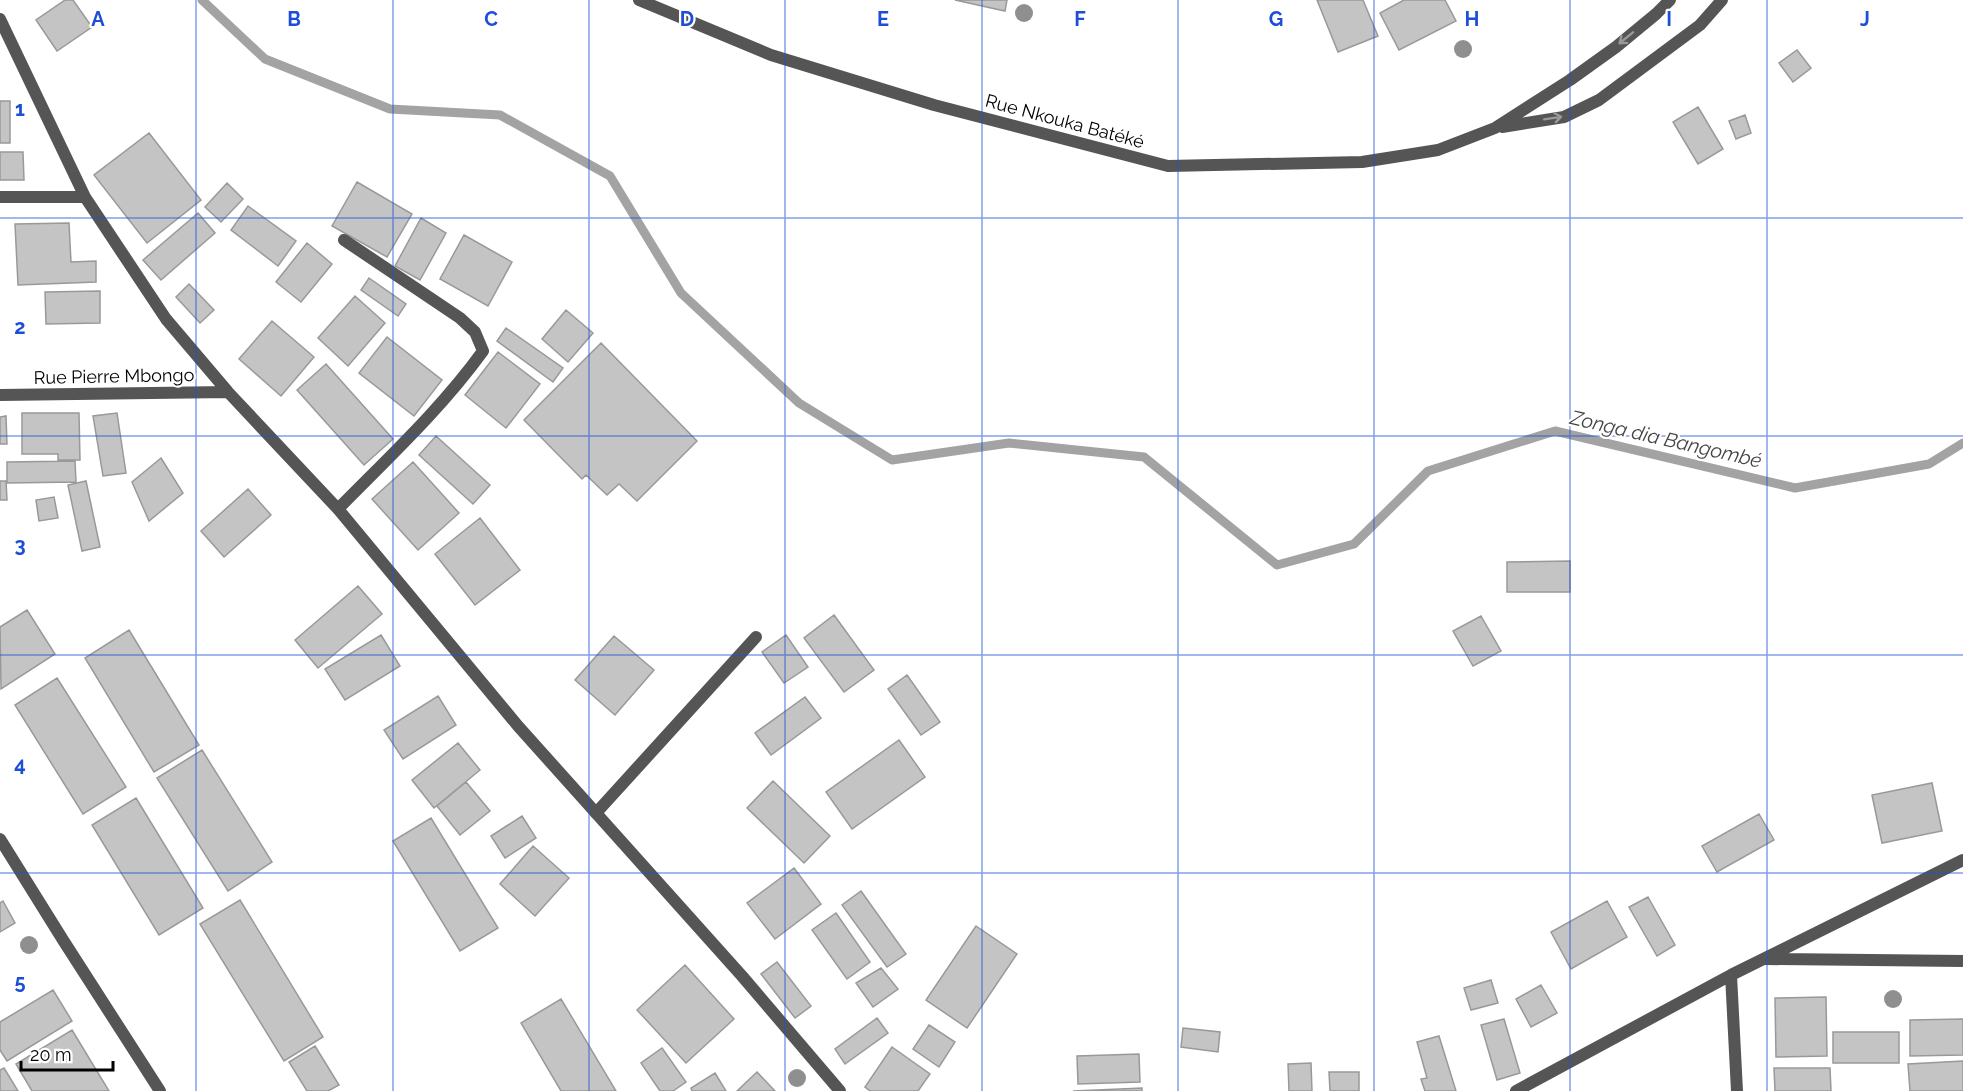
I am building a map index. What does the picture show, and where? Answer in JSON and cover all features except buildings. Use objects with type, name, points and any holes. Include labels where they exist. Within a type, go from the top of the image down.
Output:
[{"type":"street","name":"Rue Nkouka Batéké","points":[[639,0],[771,56],[934,105],[1168,166],[1362,162],[1438,150],[1495,128],[1570,80],[1656,14],[1670,0]]},
{"type":"street","name":"Rue Nkouka Batéké","points":[[1495,128],[1564,117],[1599,100],[1700,24],[1722,0]]},
{"type":"street","points":[[0,19],[85,197],[166,319],[228,392],[338,509],[518,726],[742,976],[840,1091]]},
{"type":"street","points":[[0,197],[85,197]]},
{"type":"street","points":[[338,509],[405,440],[483,351],[476,332],[460,318],[344,240]]},
{"type":"street","name":"Rue Pierre Mbongo","points":[[0,395],[228,392]]},
{"type":"street","points":[[596,813],[756,637]]},
{"type":"street","points":[[0,839],[160,1091]]},
{"type":"street","points":[[1516,1091],[1731,975],[1963,860]]},
{"type":"street","points":[[1764,959],[1963,961]]},
{"type":"street","points":[[1731,975],[1737,1091]]},
{"type":"waterway","name":"Zonga dia Bangombé","points":[[202,0],[265,59],[390,109],[500,115],[610,176],[681,293],[799,403],[892,460],[1009,443],[1144,457],[1277,565],[1354,544],[1428,471],[1555,431],[1795,488],[1929,464],[1963,443]]}]
